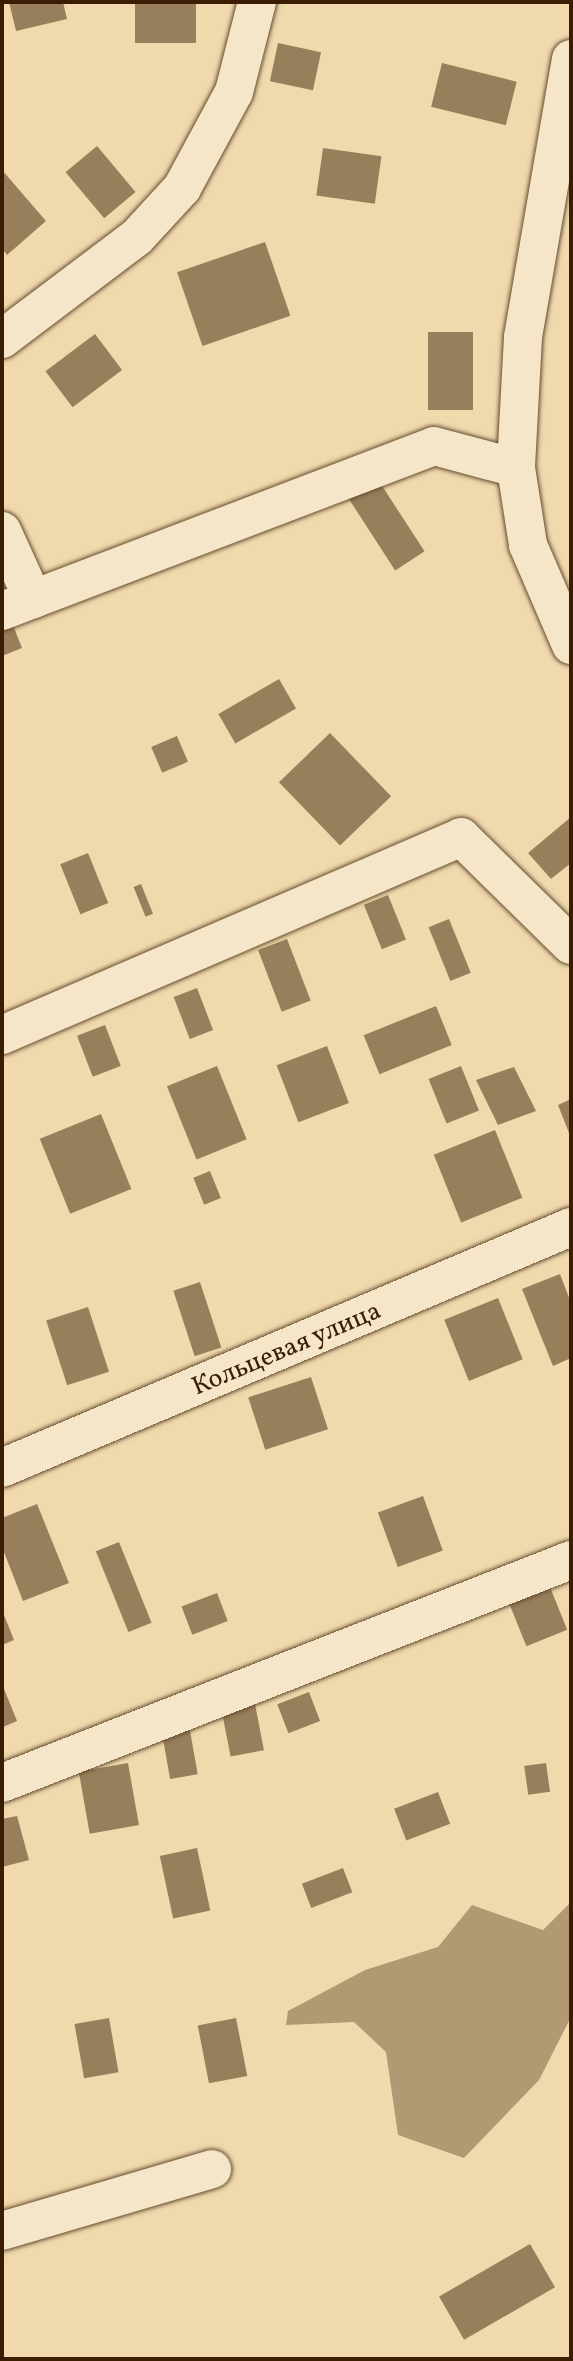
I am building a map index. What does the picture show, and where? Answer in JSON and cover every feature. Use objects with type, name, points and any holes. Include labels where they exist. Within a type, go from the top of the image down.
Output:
[{"type":"street","points":[[2,339],[137,237],[182,188],[234,92],[257,2]]},
{"type":"street","points":[[571,59],[523,337],[516,468],[528,545],[571,645]]},
{"type":"street","points":[[2,531],[17,605],[435,446],[516,468]]},
{"type":"street","points":[[2,1035],[461,837],[571,945]]},
{"type":"street","name":"Кольцевая улица","points":[[2,1468],[571,1227]]},
{"type":"street","points":[[2,1783],[571,1560]]},
{"type":"street","points":[[2,2231],[212,2169]]},
{"type":"shaded area","points":[[571,1902],[571,2017],[539,2080],[464,2158],[398,2135],[386,2052],[354,2022],[286,2025],[288,2011],[365,1970],[438,1947],[472,1905],[543,1930]]},
{"type":"building","points":[[9,2],[63,2],[67,19],[16,31]]},
{"type":"building","points":[[135,2],[196,2],[196,43],[135,43]]},
{"type":"building","points":[[278,43],[321,52],[313,90],[270,81]]},
{"type":"building","points":[[442,63],[517,82],[506,125],[431,107]]},
{"type":"building","points":[[97,146],[136,192],[104,218],[66,172]]},
{"type":"building","points":[[323,148],[381,156],[375,204],[316,196]]},
{"type":"building","points":[[2,170],[46,221],[7,255],[2,248]]},
{"type":"building","points":[[265,242],[290,316],[202,346],[177,272]]},
{"type":"building","points":[[428,332],[473,332],[473,410],[428,410]]},
{"type":"building","points":[[95,334],[122,370],[73,407],[45,371]]},
{"type":"building","points":[[375,475],[425,551],[395,570],[346,494]]},
{"type":"building","points":[[13,625],[22,648],[2,656],[2,630]]},
{"type":"building","points":[[279,679],[296,708],[235,743],[218,714]]},
{"type":"building","points":[[330,733],[391,796],[340,846],[279,782]]},
{"type":"building","points":[[177,736],[188,762],[162,773],[151,747]]},
{"type":"building","points":[[571,817],[571,863],[551,879],[528,853]]},
{"type":"building","points":[[88,853],[108,903],[80,914],[60,864]]},
{"type":"building","points":[[141,884],[153,914],[146,917],[134,887]]},
{"type":"building","points":[[388,895],[406,940],[382,949],[364,905]]},
{"type":"building","points":[[449,919],[471,973],[450,981],[429,927]]},
{"type":"building","points":[[287,939],[311,1001],[282,1012],[258,950]]},
{"type":"building","points":[[197,988],[213,1030],[190,1039],[174,997]]},
{"type":"building","points":[[436,1006],[452,1045],[379,1074],[364,1035]]},
{"type":"building","points":[[105,1025],[121,1066],[93,1077],[77,1036]]},
{"type":"building","points":[[327,1046],[349,1103],[298,1122],[277,1065]]},
{"type":"building","points":[[217,1066],[247,1139],[197,1159],[167,1086]]},
{"type":"building","points":[[461,1066],[479,1111],[447,1124],[429,1079]]},
{"type":"building","points":[[514,1067],[536,1111],[498,1125],[476,1080]]},
{"type":"building","points":[[571,1099],[571,1138],[558,1105]]},
{"type":"building","points":[[101,1114],[131,1189],[70,1214],[40,1139]]},
{"type":"building","points":[[495,1130],[522,1198],[461,1222],[434,1155]]},
{"type":"building","points":[[210,1171],[221,1198],[204,1205],[193,1178]]},
{"type":"building","points":[[560,1274],[571,1303],[571,1358],[553,1366],[522,1289]]},
{"type":"building","points":[[200,1282],[221,1348],[195,1356],[173,1291]]},
{"type":"building","points":[[498,1298],[523,1359],[469,1381],[444,1320]]},
{"type":"building","points":[[88,1307],[109,1372],[67,1385],[46,1321]]},
{"type":"building","points":[[311,1377],[328,1429],[265,1450],[248,1397]]},
{"type":"building","points":[[423,1496],[443,1551],[398,1567],[378,1512]]},
{"type":"building","points":[[37,1504],[69,1583],[23,1601],[2,1547],[2,1518]]},
{"type":"building","points":[[119,1542],[152,1623],[128,1632],[96,1551]]},
{"type":"building","points":[[550,1587],[567,1630],[526,1646],[509,1603]]},
{"type":"building","points":[[217,1593],[228,1621],[192,1635],[182,1607]]},
{"type":"building","points":[[2,1610],[14,1640],[2,1645]]},
{"type":"building","points":[[2,1684],[17,1721],[3,1727],[2,1723]]},
{"type":"building","points":[[309,1692],[320,1721],[288,1733],[277,1704]]},
{"type":"building","points":[[255,1704],[264,1750],[231,1757],[222,1710]]},
{"type":"building","points":[[189,1725],[198,1774],[170,1779],[161,1730]]},
{"type":"building","points":[[128,1763],[139,1825],[90,1834],[79,1772]]},
{"type":"building","points":[[546,1763],[550,1792],[528,1795],[524,1766]]},
{"type":"building","points":[[438,1792],[450,1824],[406,1841],[394,1809]]},
{"type":"building","points":[[17,1816],[29,1860],[2,1867],[2,1819]]},
{"type":"building","points":[[197,1848],[210,1911],[173,1919],[160,1856]]},
{"type":"building","points":[[343,1868],[352,1892],[311,1908],[302,1884]]},
{"type":"building","points":[[109,2018],[119,2072],[84,2078],[75,2024]]},
{"type":"building","points":[[236,2018],[247,2076],[209,2083],[198,2025]]},
{"type":"building","points":[[530,2244],[555,2287],[464,2340],[439,2296]]}]
